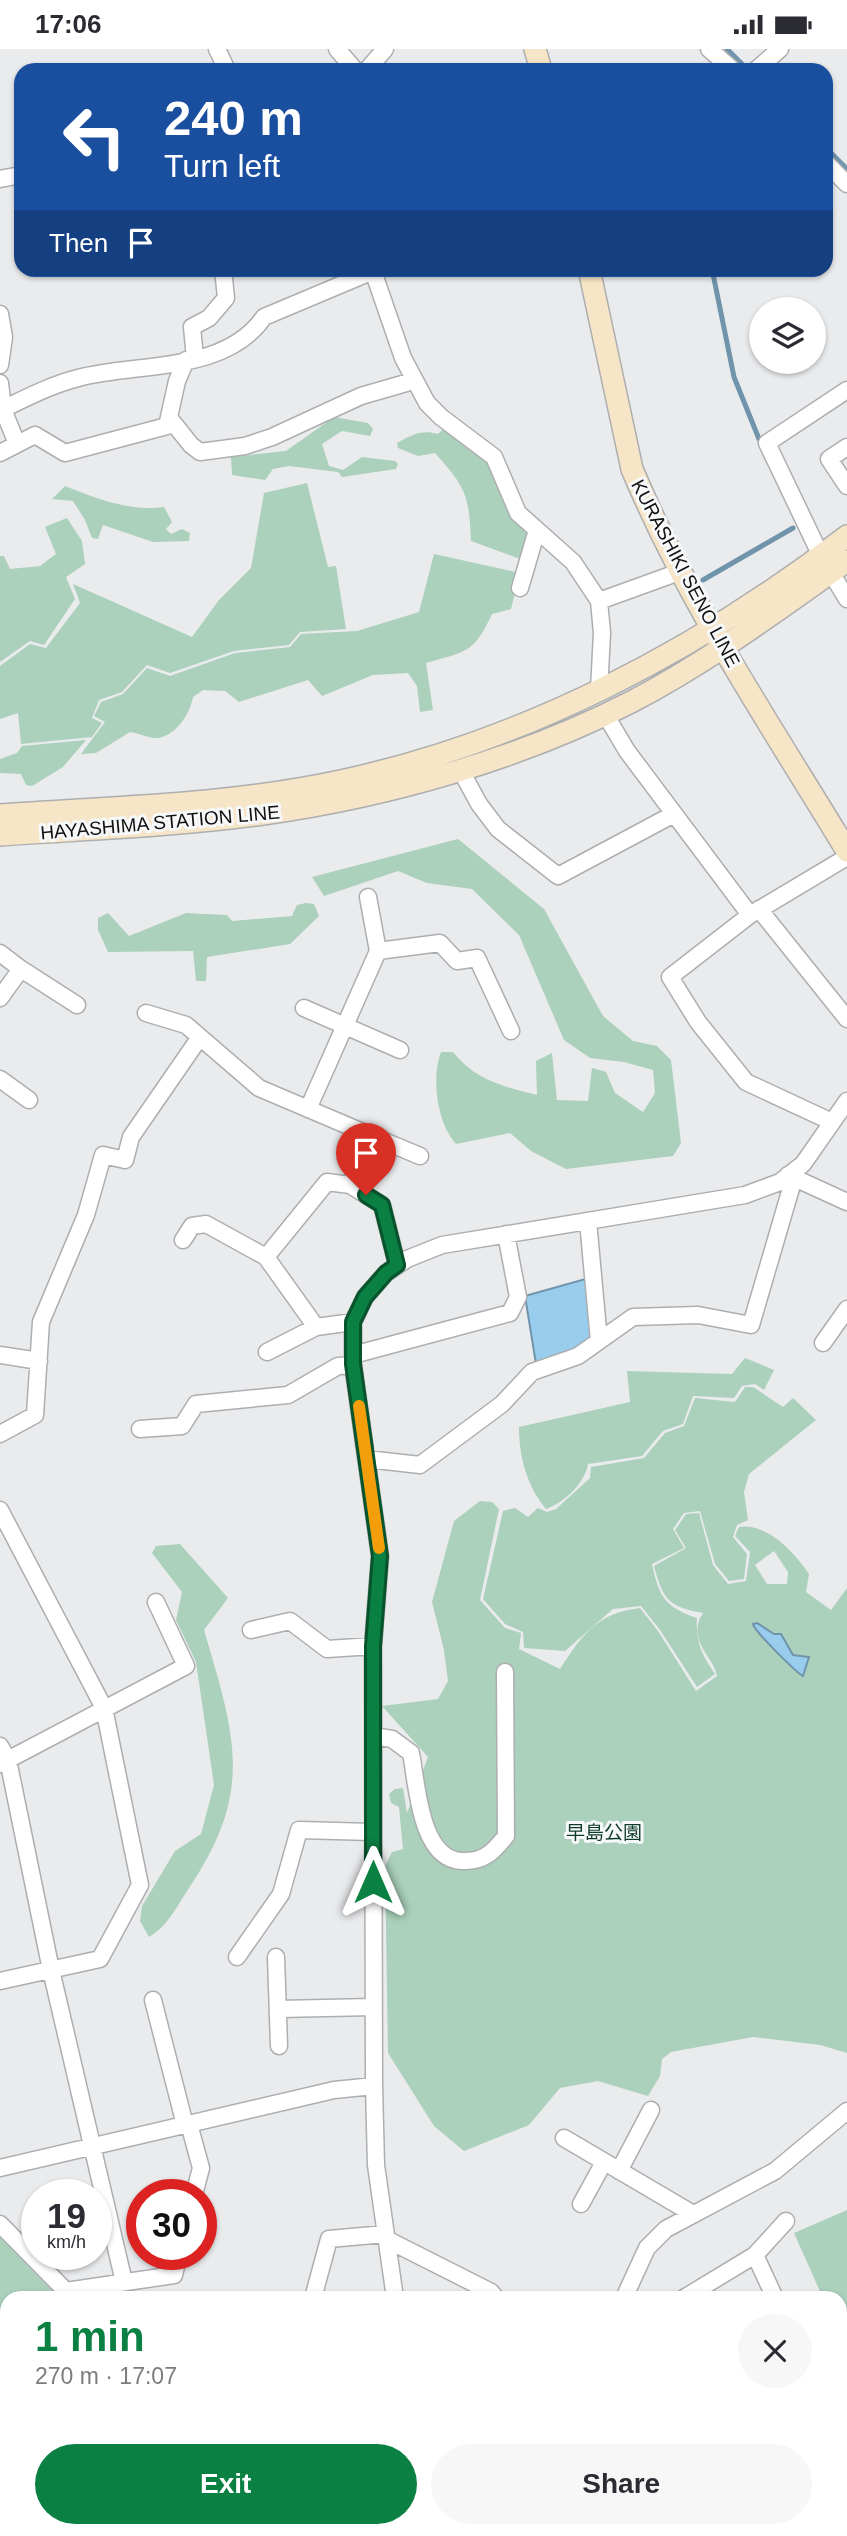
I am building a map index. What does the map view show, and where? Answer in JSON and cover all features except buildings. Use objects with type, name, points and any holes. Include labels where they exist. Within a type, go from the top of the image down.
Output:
[{"type":"main road","name":"KURASHIKI SENO LINE","points":[[591,277],[632,469],[712,630],[847,851]]},
{"type":"main road","name":"HAYASHIMA STATION LINE","points":[[0,835],[207,821],[266,814],[338,802],[460,769],[605,714],[724,648],[833,563],[847,536]]},
{"type":"main road","name":"HAYASHIMA STATION LINE","points":[[0,815],[199,803],[337,782],[454,750],[506,732],[599,690],[833,563]]},
{"type":"street","points":[[337,49],[349,63]]},
{"type":"street","points":[[373,63],[385,49]]},
{"type":"street","points":[[709,49],[725,63]]},
{"type":"street","points":[[764,63],[780,49]]},
{"type":"street","points":[[833,170],[847,184]]},
{"type":"street","points":[[0,453],[35,435],[65,453],[159,430],[171,420],[177,381],[191,359],[192,327],[209,318],[226,298],[224,277]]},
{"type":"street","points":[[3,409],[48,387],[80,377],[227,351],[253,332],[264,317],[356,277]]},
{"type":"street","points":[[372,277],[413,381],[441,417],[494,457],[518,513],[573,562],[599,601],[602,633],[599,690]]},
{"type":"street","points":[[0,314],[4,337],[0,365]]},
{"type":"street","points":[[171,420],[200,452],[244,446],[272,437],[361,397],[413,381]]},
{"type":"street","points":[[0,383],[3,409],[17,445]]},
{"type":"street","points":[[847,390],[767,443],[833,563],[847,600]]},
{"type":"street","points":[[847,447],[830,459],[847,487]]},
{"type":"street","points":[[520,588],[537,530]]},
{"type":"street","points":[[599,601],[682,571]]},
{"type":"street","points":[[605,714],[627,751],[674,814],[847,1019]]},
{"type":"street","points":[[460,769],[479,804],[498,829],[558,876],[674,814]]},
{"type":"street","points":[[832,1122],[746,1082],[698,1022],[670,977],[754,912],[847,857]]},
{"type":"street","points":[[308,1109],[378,951],[368,897]]},
{"type":"street","points":[[378,951],[440,943],[457,961],[477,958],[511,1031]]},
{"type":"street","points":[[0,953],[77,1006]]},
{"type":"street","points":[[0,998],[21,969]]},
{"type":"street","points":[[304,1008],[400,1050]]},
{"type":"street","points":[[146,1013],[186,1025],[259,1088],[420,1156]]},
{"type":"street","points":[[0,1434],[35,1415],[41,1322],[86,1215],[103,1155],[125,1160],[131,1137],[200,1037]]},
{"type":"street","points":[[0,1079],[29,1100]]},
{"type":"street","points":[[394,2291],[376,2165],[374,2086],[373,1646],[380,1556],[353,1360],[353,1322],[365,1297],[386,1273],[397,1265],[442,1245],[745,1195],[780,1182],[791,1177],[803,1164],[847,1101]]},
{"type":"street","points":[[349,1185],[372,1136]]},
{"type":"street","points":[[791,1177],[847,1202]]},
{"type":"street","points":[[367,1459],[420,1465],[502,1404],[532,1372],[578,1356],[633,1317],[698,1315],[751,1325],[791,1177]]},
{"type":"street","points":[[266,1257],[327,1182],[349,1185],[382,1205],[397,1265]]},
{"type":"street","points":[[589,1221],[599,1341]]},
{"type":"street","points":[[183,1240],[192,1226],[206,1224],[266,1257],[316,1327]]},
{"type":"street","points":[[140,1429],[182,1426],[196,1404],[288,1395],[353,1360],[510,1313],[518,1297],[506,1234]]},
{"type":"street","points":[[823,1343],[847,1309]]},
{"type":"street","points":[[267,1352],[316,1327],[353,1322]]},
{"type":"street","points":[[0,1355],[39,1361]]},
{"type":"street","points":[[0,1510],[104,1708],[140,1885],[100,1959],[0,1981]]},
{"type":"street","points":[[124,2282],[3,1757],[186,1667],[156,1602]]},
{"type":"street","points":[[251,1630],[290,1621],[327,1649],[373,1646]]},
{"type":"street","points":[[373,1736],[392,1739],[411,1752],[425,1829],[439,1852],[455,1861],[477,1861],[493,1852],[506,1836],[505,1672]]},
{"type":"street","points":[[237,1957],[281,1894],[299,1829],[373,1832]]},
{"type":"street","points":[[276,1957],[279,2046]]},
{"type":"street","points":[[153,2000],[201,2168],[198,2179]]},
{"type":"street","points":[[278,2009],[373,2007]]},
{"type":"street","points":[[0,2168],[334,2090],[374,2086]]},
{"type":"street","points":[[620,2171],[652,2110]]},
{"type":"street","points":[[627,2291],[647,2248],[666,2229],[775,2171],[847,2111]]},
{"type":"street","points":[[564,2138],[693,2214]]},
{"type":"street","points":[[581,2204],[604,2162]]},
{"type":"street","points":[[696,2291],[755,2255],[786,2221]]},
{"type":"street","points":[[0,2224],[66,2291],[174,2275],[175,2270]]},
{"type":"street","points":[[315,2291],[329,2239],[386,2236],[489,2291]]},
{"type":"street","points":[[755,2255],[772,2291]]},
{"type":"green space","points":[[334,417],[368,423],[373,429],[370,436],[342,431],[322,444],[329,466],[343,470],[362,457],[395,461],[398,464],[396,469],[342,477],[338,472],[289,466],[273,469],[265,480],[232,475],[231,457],[286,451]]},
{"type":"green space","points":[[443,429],[491,462],[528,533],[520,559],[471,541],[469,512],[464,493],[435,453],[418,456],[398,448],[397,443],[412,435],[427,432],[438,434]]},
{"type":"green space","points":[[307,483],[328,567],[336,566],[346,629],[300,632],[289,645],[234,651],[170,673],[147,665],[122,692],[99,700],[92,718],[102,723],[92,737],[21,744],[18,713],[0,719],[0,666],[30,644],[46,648],[80,603],[73,584],[192,637],[219,600],[251,568],[264,493]]},
{"type":"green space","points":[[65,486],[126,506],[164,507],[172,522],[166,529],[171,534],[182,529],[190,533],[189,541],[153,542],[103,525],[98,539],[92,538],[73,501],[52,499]]},
{"type":"green space","points":[[67,518],[82,541],[85,564],[66,577],[75,599],[44,645],[30,641],[0,662],[0,556],[4,556],[10,569],[40,566],[56,554],[45,527]]},
{"type":"green space","points":[[434,554],[520,573],[511,609],[492,614],[474,644],[467,649],[426,663],[433,710],[420,712],[417,686],[408,673],[373,675],[322,696],[308,680],[239,702],[225,691],[203,690],[193,697],[182,722],[171,733],[155,738],[130,732],[96,753],[81,754],[105,722],[94,716],[101,702],[123,694],[147,668],[170,676],[235,653],[290,647],[301,634],[357,631],[419,612]]},
{"type":"green space","points":[[86,740],[63,767],[32,786],[26,785],[21,774],[0,773],[0,759],[17,753],[22,746]]},
{"type":"green space","points":[[458,839],[544,909],[603,1016],[633,1041],[657,1046],[671,1060],[681,1143],[673,1156],[566,1169],[531,1151],[510,1133],[456,1144],[449,1135],[440,1113],[436,1087],[441,1052],[453,1052],[471,1069],[491,1081],[537,1095],[536,1061],[552,1053],[557,1100],[588,1101],[592,1068],[606,1072],[615,1093],[643,1112],[655,1093],[653,1070],[624,1062],[590,1058],[564,1040],[519,935],[472,889],[427,883],[398,871],[324,896],[312,877]]},
{"type":"green space","points":[[314,904],[319,916],[290,944],[207,957],[206,981],[196,981],[193,951],[108,952],[98,930],[98,918],[108,913],[129,936],[186,913],[227,915],[232,921],[292,916],[297,905]]},
{"type":"green space","points":[[745,1358],[774,1370],[764,1390],[755,1384],[742,1386],[734,1398],[693,1396],[683,1424],[663,1431],[642,1456],[588,1464],[578,1485],[560,1502],[546,1509],[539,1500],[525,1471],[519,1427],[630,1402],[627,1371],[732,1374]]},
{"type":"green space","points":[[745,1387],[753,1387],[783,1407],[793,1398],[816,1420],[749,1474],[744,1492],[748,1520],[737,1525],[733,1537],[747,1554],[744,1579],[729,1581],[715,1564],[700,1511],[684,1513],[673,1529],[684,1548],[652,1564],[657,1585],[665,1599],[677,1610],[697,1618],[700,1647],[715,1674],[697,1687],[641,1606],[613,1609],[565,1651],[524,1648],[523,1632],[505,1624],[483,1599],[503,1511],[515,1508],[528,1517],[538,1508],[547,1512],[556,1509],[590,1478],[591,1467],[644,1458],[665,1433],[684,1426],[695,1398],[735,1402]]},
{"type":"green space","name":"早島公園","points":[[480,1501],[492,1502],[499,1509],[480,1600],[505,1628],[521,1633],[519,1649],[560,1669],[592,1628],[612,1615],[640,1608],[696,1691],[717,1676],[697,1632],[703,1613],[682,1608],[669,1600],[664,1594],[654,1566],[686,1548],[675,1530],[686,1514],[699,1513],[713,1565],[728,1584],[746,1581],[750,1552],[735,1536],[739,1527],[749,1527],[769,1534],[796,1557],[809,1574],[806,1592],[831,1610],[847,1588],[847,2053],[820,2045],[753,2037],[671,2052],[662,2059],[660,2076],[648,2096],[598,2081],[560,2088],[529,2125],[464,2151],[434,2126],[388,2053],[385,1866],[392,1852],[403,1849],[399,1807],[391,1803],[389,1794],[395,1789],[403,1788],[407,1813],[428,1757],[382,1706],[438,1699],[448,1681],[444,1650],[432,1602],[454,1521]],"holes":[[[774,1551],[788,1572],[787,1584],[767,1584],[755,1565]]]},
{"type":"green space","points":[[180,1544],[228,1598],[204,1630],[230,1732],[233,1762],[231,1791],[224,1821],[210,1853],[172,1915],[149,1937],[140,1921],[142,1906],[175,1851],[201,1834],[214,1785],[196,1662],[176,1620],[182,1592],[152,1553],[156,1546]]},
{"type":"green space","points":[[847,2210],[847,2291],[820,2291],[794,2233]]},
{"type":"green space","points":[[0,2237],[21,2258],[21,2270],[32,2270],[53,2291],[0,2291]]},
{"type":"water","points":[[589,1278],[592,1340],[574,1352],[536,1364],[525,1296]]},
{"type":"water","points":[[757,1623],[774,1634],[781,1634],[793,1655],[809,1657],[803,1676],[761,1635],[753,1624]]},
{"type":"waterway","points":[[727,49],[741,63]]},
{"type":"waterway","points":[[833,155],[847,169]]},
{"type":"waterway","points":[[714,277],[734,377],[759,439]]},
{"type":"waterway","points":[[703,580],[793,528]]},
{"type":"slow traffic","points":[[359,1406],[379,1548]]},
{"type":"route","points":[[366,1195],[382,1205],[397,1265],[386,1273],[365,1297],[353,1322],[353,1364],[380,1556],[373,1646],[373,1882]]}]
